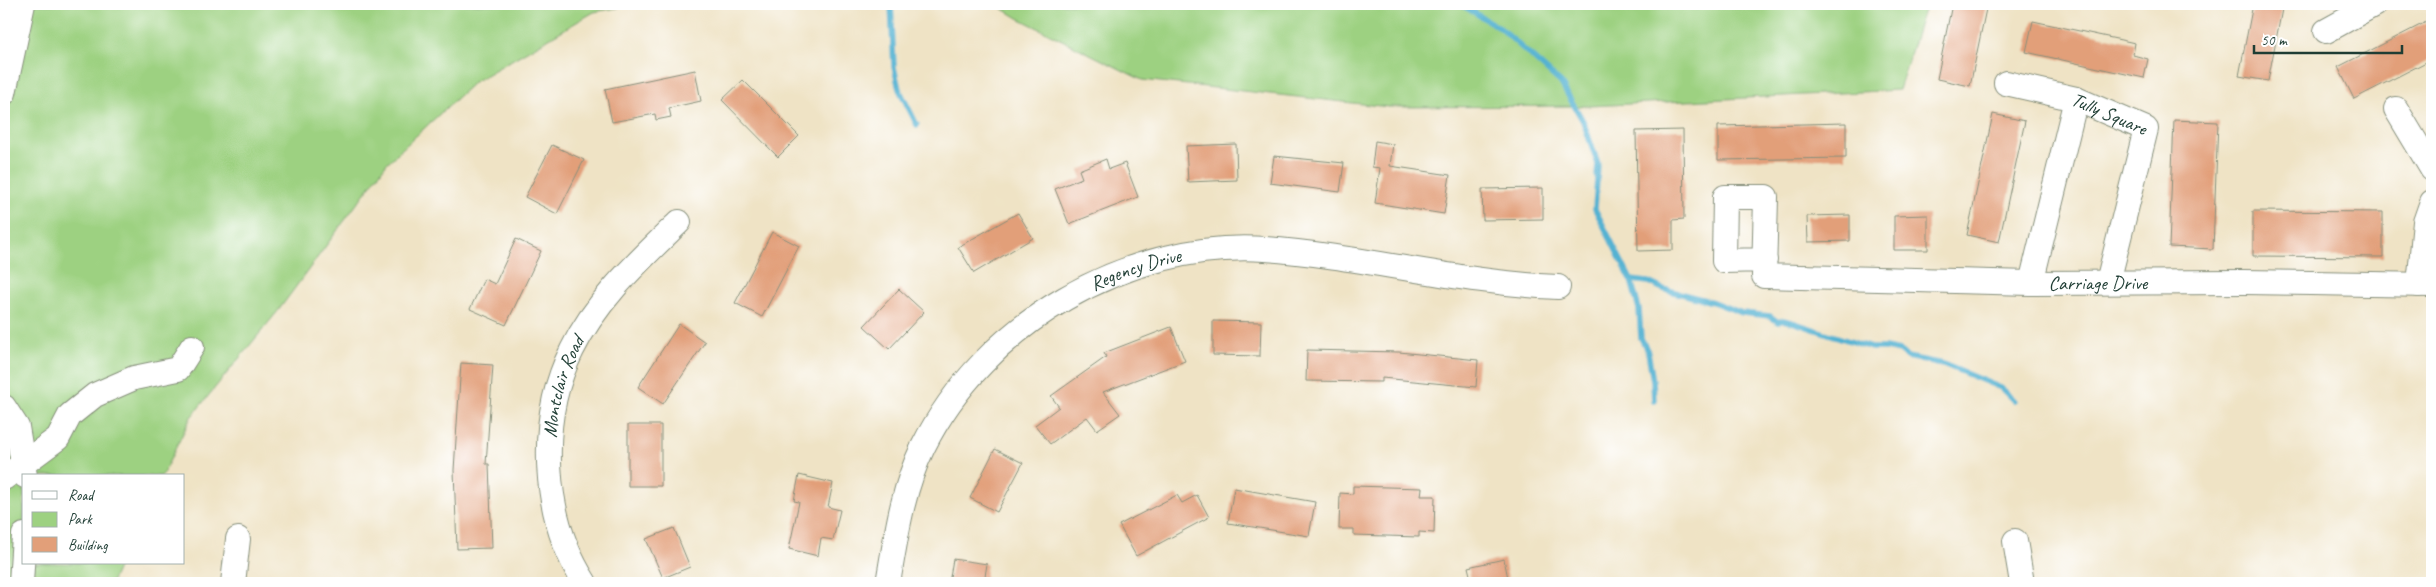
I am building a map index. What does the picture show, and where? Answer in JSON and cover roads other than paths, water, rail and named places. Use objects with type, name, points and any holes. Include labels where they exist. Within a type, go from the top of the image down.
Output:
[{"type":"street","points":[[4,93],[23,4]]},
{"type":"street","points":[[2326,31],[2375,4]]},
{"type":"street","name":"Tully Square","points":[[2006,83],[2076,99],[2146,129],[2108,282]]},
{"type":"street","points":[[2031,283],[2076,99]]},
{"type":"street","points":[[2396,109],[2432,168]]},
{"type":"street","points":[[2426,285],[2425,222],[2432,202]]},
{"type":"street","name":"Montclair Road","points":[[585,583],[564,542],[555,516],[550,490],[549,454],[554,409],[562,374],[572,349],[591,318],[631,269],[679,222]]},
{"type":"street","name":"Regency Drive","points":[[888,583],[900,514],[909,480],[923,446],[942,415],[968,379],[1000,346],[1034,317],[1105,278],[1148,263],[1183,256],[1228,250],[1264,249],[1335,258],[1477,281],[1558,287]]},
{"type":"street","name":"Carriage Drive","points":[[1764,268],[2031,283],[2426,285]]},
{"type":"street","points":[[4,478],[24,470],[58,438],[70,415],[95,395],[134,378],[178,369],[192,347]]},
{"type":"street","points":[[4,407],[17,427],[24,470]]},
{"type":"street","points":[[233,583],[238,539]]},
{"type":"street","points":[[2015,541],[2022,583]]},
{"type":"street","points":[[21,583],[22,564]]},
{"type":"waterway","points":[[891,4],[894,67],[899,89],[917,125]]},
{"type":"waterway","points":[[1460,4],[1500,28],[1561,83],[1583,121],[1598,164],[1595,209],[1631,280],[1639,309],[1641,338],[1648,352],[1654,401]]},
{"type":"waterway","points":[[1631,280],[1648,282],[1663,289],[1713,302],[1742,313],[1770,316],[1778,322],[1783,320],[1792,322],[1871,348],[1900,351],[1907,357],[1943,364],[2001,388],[2014,401]]}]
